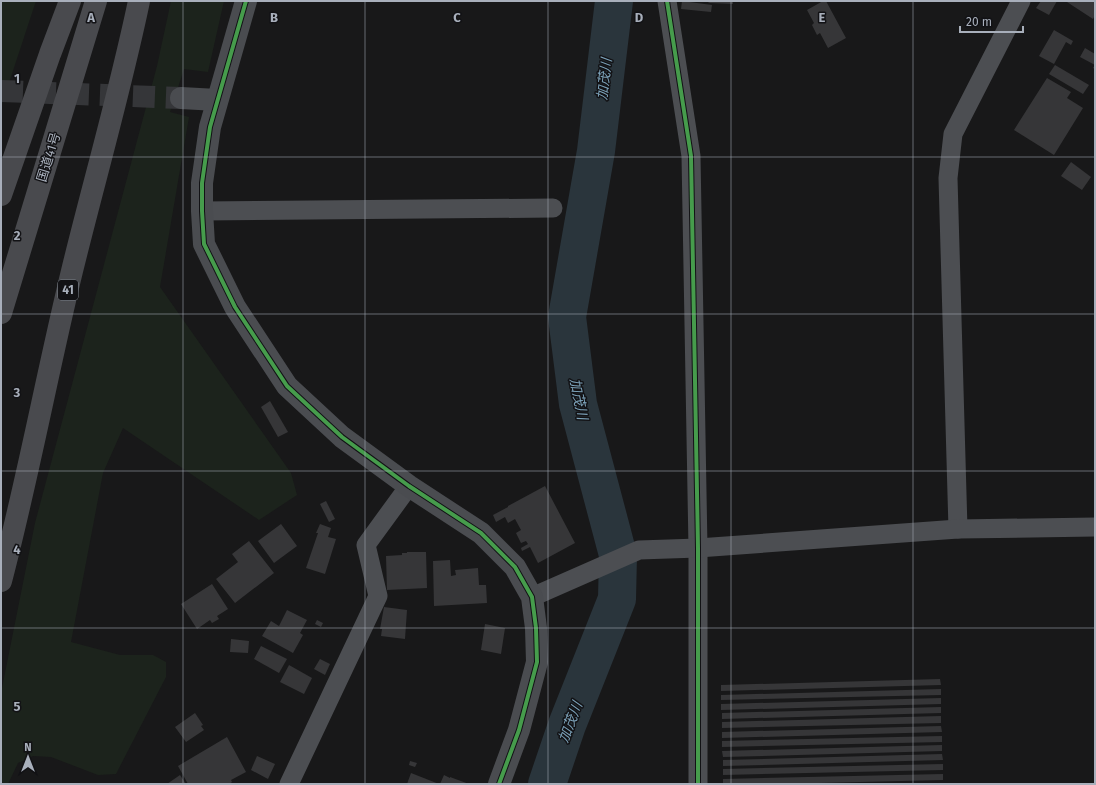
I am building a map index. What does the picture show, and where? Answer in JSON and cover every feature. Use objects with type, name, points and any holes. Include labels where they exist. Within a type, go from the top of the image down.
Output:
[{"type":"highway","points":[[1,195],[70,1]]},
{"type":"highway","name":"国道41号","points":[[1,276],[48,116],[86,1]]},
{"type":"highway","name":"国道41号","points":[[1,313],[96,1]]},
{"type":"highway","name":"41","points":[[1,581],[14,532],[72,273],[127,59],[139,1]]},
{"type":"street","points":[[246,1],[210,127],[202,183],[204,244],[235,307],[287,386],[342,437],[409,486],[481,533],[515,567],[532,597],[536,628],[537,662],[519,730],[499,784]]},
{"type":"street","points":[[667,1],[691,156],[698,548],[698,784]]},
{"type":"street","points":[[958,529],[948,178],[952,142],[953,134],[1021,1]]},
{"type":"street","points":[[181,98],[217,100]]},
{"type":"street","points":[[202,211],[553,208]]},
{"type":"street","points":[[290,784],[378,596],[366,545],[409,486]]},
{"type":"street","points":[[532,597],[639,550],[698,548],[958,529],[1095,527]]},
{"type":"shaded area","points":[[1,1],[36,1],[1,107]]},
{"type":"shaded area","points":[[171,1],[224,1],[208,72],[184,69],[170,112],[189,117],[160,287],[291,473],[297,495],[259,520],[123,428],[103,473],[71,642],[120,655],[153,655],[166,662],[166,677],[116,774],[98,775],[51,757],[33,756],[18,763],[8,784],[1,784],[1,693],[35,523],[157,66]]},
{"type":"building","points":[[682,1],[712,5],[711,12],[681,9]]},
{"type":"building","points":[[705,1],[733,1],[733,4],[710,3]]},
{"type":"building","points":[[823,1],[826,1],[846,38],[828,48],[820,33],[817,35],[812,25],[814,23],[807,10]]},
{"type":"building","points":[[1041,1],[1057,1],[1049,15],[1036,8]]},
{"type":"building","points":[[1095,1],[1095,15],[1093,19],[1067,2]]},
{"type":"building","points":[[1054,30],[1073,41],[1071,45],[1066,42],[1054,64],[1039,56]]},
{"type":"building","points":[[1085,48],[1095,54],[1095,65],[1080,57]]},
{"type":"building","points":[[1055,65],[1089,85],[1083,94],[1049,74]]},
{"type":"building","points":[[1047,78],[1071,92],[1067,98],[1083,108],[1054,155],[1014,130]]},
{"type":"building","points":[[1071,162],[1091,177],[1082,190],[1061,176]]},
{"type":"building","points":[[270,401],[288,432],[278,437],[261,407]]},
{"type":"building","points":[[545,486],[575,543],[538,563],[530,547],[522,551],[521,548],[528,544],[526,541],[521,543],[516,533],[521,530],[515,519],[508,523],[505,517],[496,522],[493,515]]},
{"type":"building","points":[[326,501],[335,519],[329,522],[320,504]]},
{"type":"building","points":[[281,524],[297,546],[274,563],[258,541]]},
{"type":"building","points":[[320,524],[331,528],[328,537],[336,539],[325,574],[306,568]]},
{"type":"building","points":[[249,541],[274,573],[235,603],[216,579],[238,562],[232,554]]},
{"type":"building","points":[[426,552],[427,588],[387,590],[386,556],[402,555],[402,553]]},
{"type":"building","points":[[450,560],[451,576],[456,575],[455,570],[478,568],[479,585],[486,585],[487,603],[434,606],[433,561]]},
{"type":"building","points":[[212,584],[228,609],[217,616],[219,619],[212,623],[210,620],[197,629],[181,604]]},
{"type":"building","points":[[384,607],[407,610],[405,639],[381,636],[382,629],[380,629]]},
{"type":"building","points":[[287,610],[307,620],[300,633],[303,635],[293,653],[262,636],[271,621],[279,626]]},
{"type":"building","points":[[317,620],[323,623],[321,627],[315,624]]},
{"type":"building","points":[[485,624],[505,628],[501,654],[481,650]]},
{"type":"building","points":[[231,639],[249,641],[248,653],[230,652]]},
{"type":"building","points":[[261,646],[287,659],[279,673],[254,659]]},
{"type":"building","points":[[320,659],[330,664],[325,675],[314,669]]},
{"type":"building","points":[[289,665],[312,678],[304,694],[280,682]]},
{"type":"building","points":[[940,679],[941,685],[721,691],[721,685]]},
{"type":"building","points":[[941,689],[941,695],[721,700],[721,695]]},
{"type":"building","points":[[941,698],[941,704],[721,710],[721,704]]},
{"type":"building","points":[[941,707],[941,713],[722,719],[722,713]]},
{"type":"building","points":[[195,713],[203,725],[201,726],[204,730],[186,742],[175,727]]},
{"type":"building","points":[[941,716],[941,723],[722,728],[722,722]]},
{"type":"building","points":[[941,726],[942,732],[722,738],[722,732]]},
{"type":"building","points":[[942,736],[942,742],[722,747],[722,741]]},
{"type":"building","points":[[227,737],[246,772],[231,780],[232,782],[229,784],[188,784],[178,766]]},
{"type":"building","points":[[942,745],[942,751],[723,757],[722,751]]},
{"type":"building","points":[[942,754],[943,760],[723,766],[723,760]]},
{"type":"building","points":[[257,756],[275,764],[268,779],[251,770]]},
{"type":"building","points":[[410,761],[417,763],[415,767],[409,765]]},
{"type":"building","points":[[943,764],[943,770],[723,775],[723,769]]},
{"type":"building","points":[[411,773],[439,784],[407,784]]},
{"type":"building","points":[[943,774],[943,780],[723,784],[723,779]]},
{"type":"building","points":[[180,775],[186,784],[167,784]]},
{"type":"building","points":[[444,775],[450,778],[469,784],[440,784]]},
{"type":"waterway","name":"加茂川","points":[[547,784],[567,725],[617,599],[618,555],[578,404],[567,317],[596,151],[614,1]]},
{"type":"tunnel","points":[[1,91],[181,98]]},
{"type":"cycle path","points":[[246,1],[210,127],[202,183],[204,244],[235,307],[287,386],[342,437],[409,486],[481,533],[515,567],[532,597],[536,628],[537,662],[519,730],[499,784]]},
{"type":"cycle path","points":[[667,1],[691,156],[698,548],[698,784]]}]
